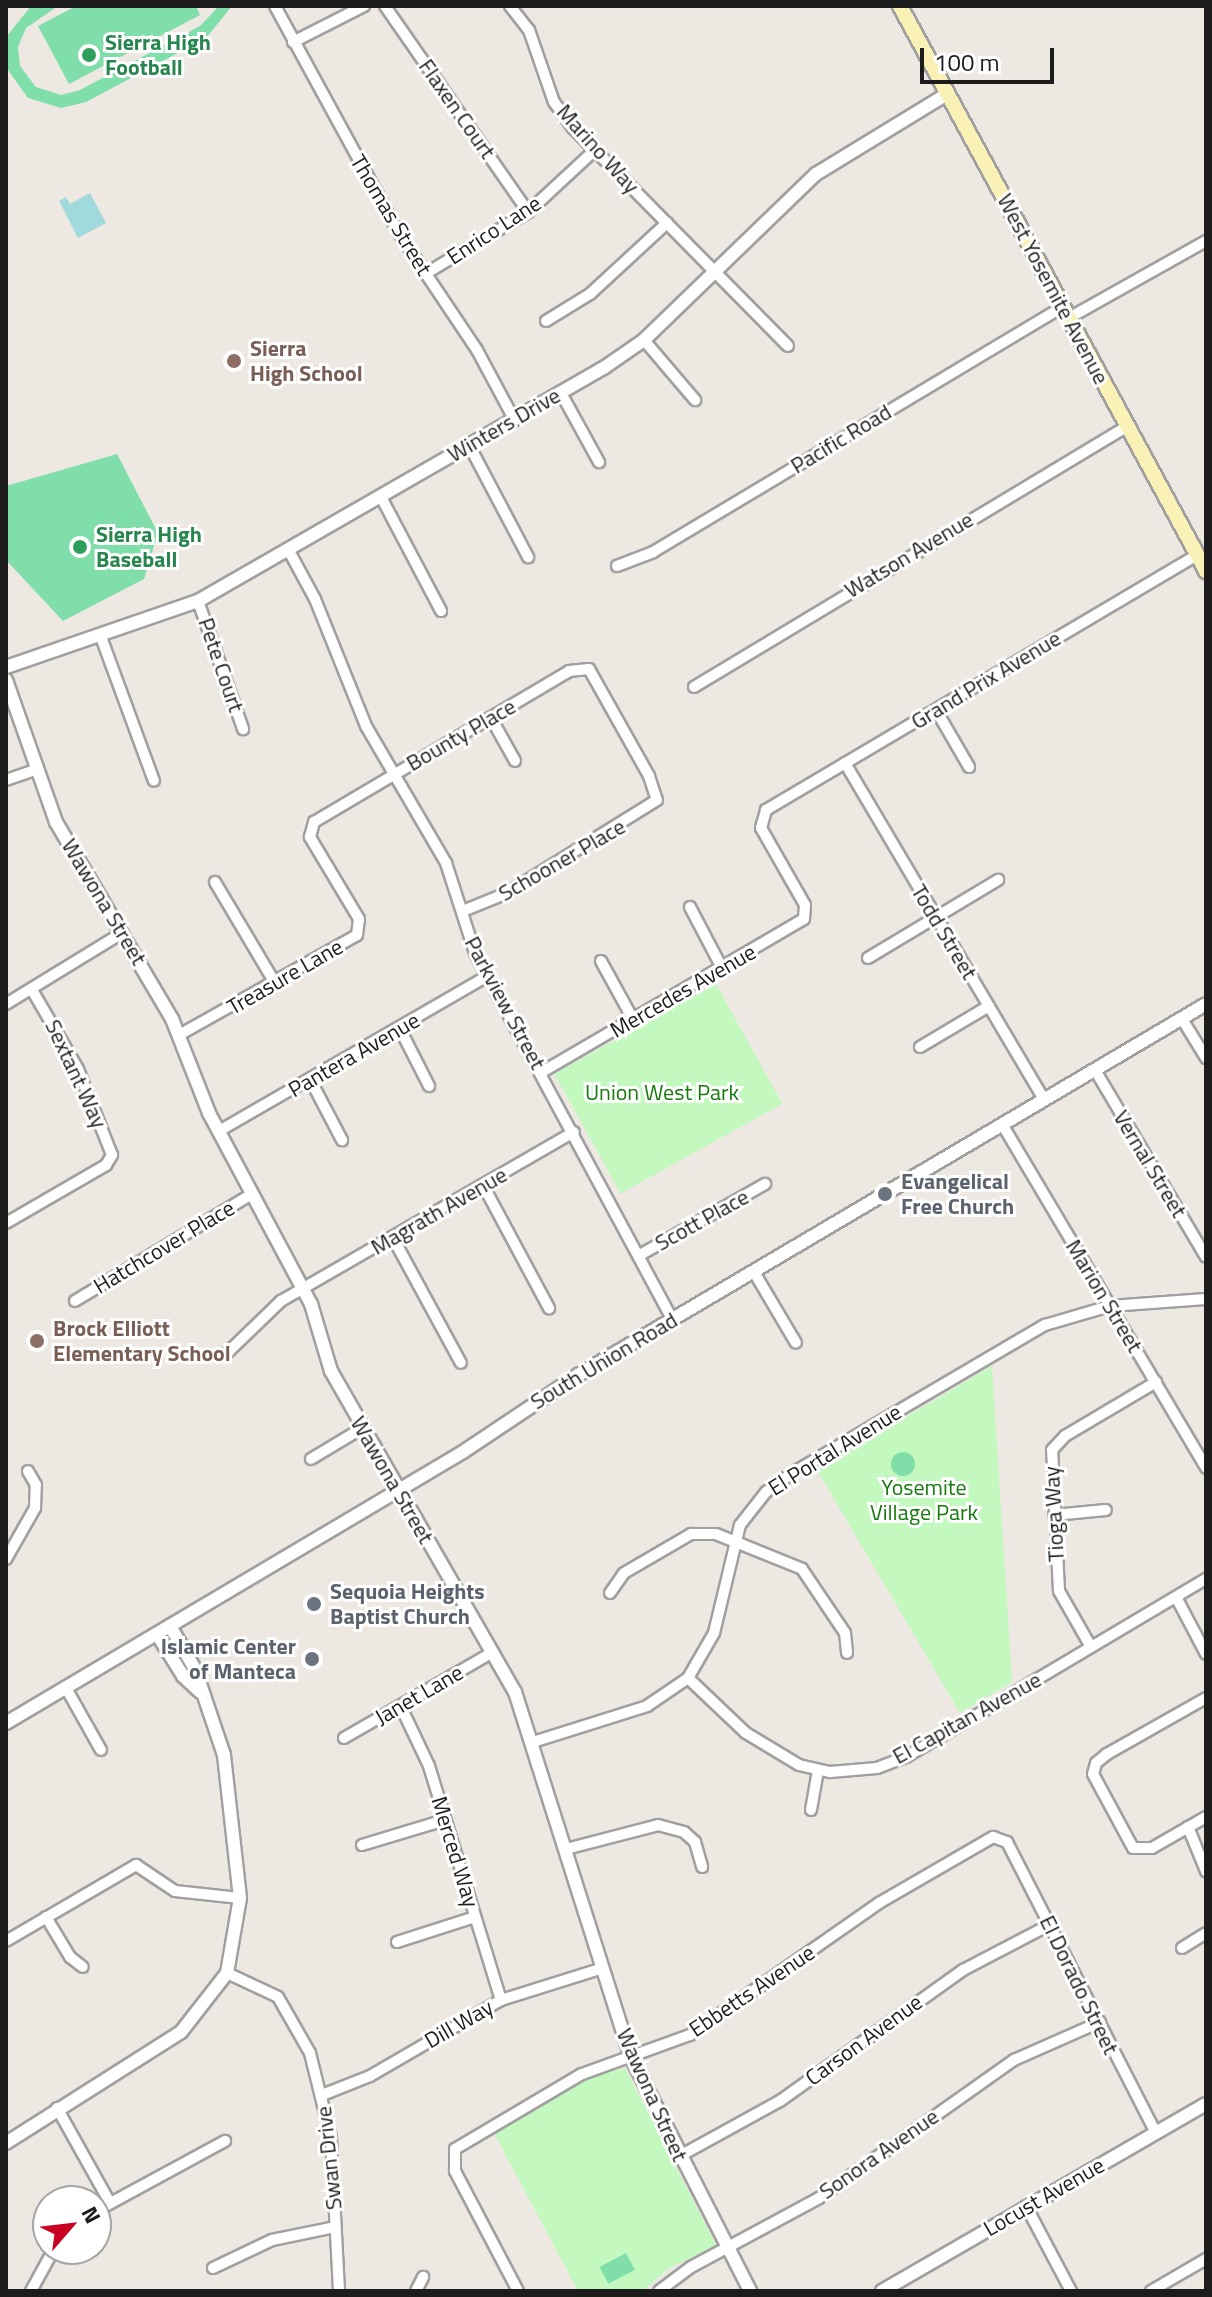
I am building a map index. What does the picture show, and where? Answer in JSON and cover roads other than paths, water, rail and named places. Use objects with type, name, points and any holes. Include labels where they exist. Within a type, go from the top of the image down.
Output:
[{"type":"main road","name":"West Yosemite Avenue","points":[[900,6],[1206,571]]},
{"type":"street","name":"Thomas Street","points":[[275,6],[425,274],[477,350],[514,419]]},
{"type":"street","points":[[293,42],[364,6]]},
{"type":"street","name":"Flaxen Court","points":[[385,6],[528,212]]},
{"type":"street","name":"Marino Way","points":[[510,6],[537,47],[554,102],[595,150],[788,346]]},
{"type":"street","name":"Winters Drive","points":[[6,667],[101,637],[198,601],[561,393],[644,340],[816,174],[947,94]]},
{"type":"street","name":"Enrico Lane","points":[[425,274],[528,212],[595,150]]},
{"type":"street","points":[[546,321],[590,294],[667,223]]},
{"type":"street","name":"Pacific Road","points":[[617,566],[645,557],[1066,312],[1206,241]]},
{"type":"street","points":[[644,340],[695,400]]},
{"type":"street","points":[[561,393],[599,462]]},
{"type":"street","name":"Watson Avenue","points":[[694,687],[1126,427]]},
{"type":"street","points":[[469,445],[528,557]]},
{"type":"street","points":[[381,497],[441,611]]},
{"type":"street","name":"Parkview Street","points":[[289,551],[315,599],[359,713],[446,863],[488,976],[673,1320]]},
{"type":"street","name":"Grand Prix Avenue","points":[[802,899],[761,828],[762,815],[1197,555]]},
{"type":"street","name":"Pete Court","points":[[198,601],[243,729]]},
{"type":"street","points":[[101,637],[154,781]]},
{"type":"street","name":"Bounty Place","points":[[349,902],[310,837],[320,818],[577,668],[589,669],[599,683],[657,800]]},
{"type":"street","name":"Wawona Street","points":[[6,680],[35,770],[56,822],[179,1035],[219,1131],[303,1288],[331,1371],[361,1429],[515,1692],[631,2057],[678,2157],[750,2291]]},
{"type":"street","points":[[936,710],[969,767]]},
{"type":"street","points":[[491,718],[515,761]]},
{"type":"street","name":"Todd Street","points":[[845,763],[1044,1100]]},
{"type":"street","points":[[6,780],[35,770]]},
{"type":"street","name":"Schooner Place","points":[[463,911],[507,893],[657,800]]},
{"type":"street","points":[[868,958],[998,880]]},
{"type":"street","points":[[215,882],[275,983]]},
{"type":"street","name":"Mercedes Avenue","points":[[542,1072],[804,919],[802,899]]},
{"type":"street","name":"Treasure Lane","points":[[179,1035],[357,935],[359,919],[349,902]]},
{"type":"street","points":[[690,907],[722,968]]},
{"type":"street","points":[[6,1004],[122,933]]},
{"type":"street","points":[[601,961],[634,1021]]},
{"type":"street","name":"Pantera Avenue","points":[[219,1131],[311,1081],[488,976]]},
{"type":"street","name":"Sextant Way","points":[[6,1223],[110,1161],[111,1151],[78,1069],[32,990]]},
{"type":"street","name":"South Union Road","points":[[6,1723],[397,1490],[673,1320],[1206,1004]]},
{"type":"street","points":[[920,1047],[989,1006]]},
{"type":"street","points":[[1182,1019],[1206,1058]]},
{"type":"street","points":[[400,1029],[429,1086]]},
{"type":"street","name":"Vernal Street","points":[[1095,1070],[1206,1257]]},
{"type":"street","points":[[311,1081],[342,1140]]},
{"type":"street","name":"Marion Street","points":[[1002,1124],[1206,1468]]},
{"type":"street","name":"Magrath Avenue","points":[[224,1356],[254,1323],[303,1288],[574,1132]]},
{"type":"street","name":"Scott Place","points":[[640,1255],[765,1184]]},
{"type":"street","points":[[483,1185],[549,1308]]},
{"type":"street","name":"Hatchcover Place","points":[[75,1301],[252,1194]]},
{"type":"street","points":[[393,1238],[461,1363]]},
{"type":"street","points":[[754,1272],[796,1343]]},
{"type":"street","name":"El Portal Avenue","points":[[533,1742],[647,1706],[688,1678],[714,1633],[735,1539],[750,1511],[789,1475],[1045,1325],[1110,1306],[1206,1299]]},
{"type":"street","name":"Tioga Way","points":[[1091,1647],[1059,1591],[1050,1461],[1057,1442],[1156,1382]]},
{"type":"street","points":[[311,1459],[361,1429]]},
{"type":"street","points":[[6,1559],[35,1508],[36,1485],[28,1471]]},
{"type":"street","points":[[1054,1515],[1106,1510]]},
{"type":"street","points":[[610,1593],[624,1573],[691,1534],[735,1539],[802,1569],[845,1633],[847,1653]]},
{"type":"street","name":"El Capitan Avenue","points":[[688,1678],[746,1733],[776,1754],[818,1772],[863,1770],[906,1757],[1206,1579]]},
{"type":"street","points":[[1176,1597],[1206,1654]]},
{"type":"street","points":[[6,2143],[181,2032],[227,1973],[240,1898],[224,1755],[203,1694],[170,1626]]},
{"type":"street","points":[[157,1634],[183,1676],[203,1694]]},
{"type":"street","name":"Janet Lane","points":[[344,1738],[493,1652]]},
{"type":"street","points":[[66,1688],[101,1750]]},
{"type":"street","points":[[1206,1698],[1107,1754],[1096,1763],[1093,1774],[1133,1848],[1152,1848],[1206,1817]]},
{"type":"street","name":"Merced Way","points":[[401,1707],[429,1766],[501,2000]]},
{"type":"street","points":[[811,1810],[818,1772]]},
{"type":"street","points":[[362,1845],[445,1820]]},
{"type":"street","points":[[566,1849],[658,1825],[684,1832],[695,1842],[702,1867]]},
{"type":"street","points":[[1188,1827],[1206,1871]]},
{"type":"street","name":"Ebbetts Avenue","points":[[518,2291],[455,2171],[452,2154],[463,2142],[582,2074],[690,2035],[918,1878],[993,1837],[1002,1837]]},
{"type":"street","name":"El Dorado Street","points":[[1002,1837],[1051,1924],[1100,2022],[1125,2082],[1156,2133]]},
{"type":"street","points":[[6,1941],[136,1865],[175,1891],[240,1898]]},
{"type":"street","points":[[46,1917],[70,1957],[83,1967]]},
{"type":"street","points":[[397,1942],[475,1917]]},
{"type":"street","name":"Carson Avenue","points":[[678,2157],[780,2101],[963,1970],[1051,1924]]},
{"type":"street","points":[[1182,1948],[1206,1933]]},
{"type":"street","name":"Dill Way","points":[[322,2095],[370,2076],[501,2000],[603,1968]]},
{"type":"street","name":"Swan Drive","points":[[227,1973],[267,1989],[291,2013],[322,2095],[331,2138],[339,2291]]},
{"type":"street","name":"Sonora Avenue","points":[[659,2291],[829,2191],[1014,2060],[1100,2022]]},
{"type":"street","name":"Locust Avenue","points":[[882,2291],[1206,2104]]},
{"type":"street","points":[[57,2108],[100,2185]]},
{"type":"street","points":[[112,2202],[225,2141]]},
{"type":"street","points":[[1026,2206],[1071,2291]]},
{"type":"street","points":[[213,2268],[272,2240],[335,2227]]},
{"type":"street","points":[[1151,2291],[1206,2259]]},
{"type":"street","points":[[31,2291],[45,2265]]},
{"type":"street","points":[[416,2291],[423,2277]]},
{"type":"water","points":[[90,193],[106,223],[78,238],[59,201],[66,197],[70,204]]},
{"type":"place","name":"Sierra High Football","points":[[89,55]]},
{"type":"place","name":"Sierra High School","points":[[234,361]]},
{"type":"place","name":"Sierra High Baseball","points":[[80,547]]},
{"type":"place","name":"Evangelical Free Church","points":[[885,1194]]},
{"type":"place","name":"Brock Elliott Elementary School","points":[[37,1341]]},
{"type":"place","name":"Sequoia Heights Baptist Church","points":[[314,1604]]},
{"type":"place","name":"Islamic Center of Manteca","points":[[312,1659]]},
{"type":"park label","name":"Union West Park","points":[[662,1093]]},
{"type":"park label","name":"Yosemite Village Park","points":[[924,1500]]}]
